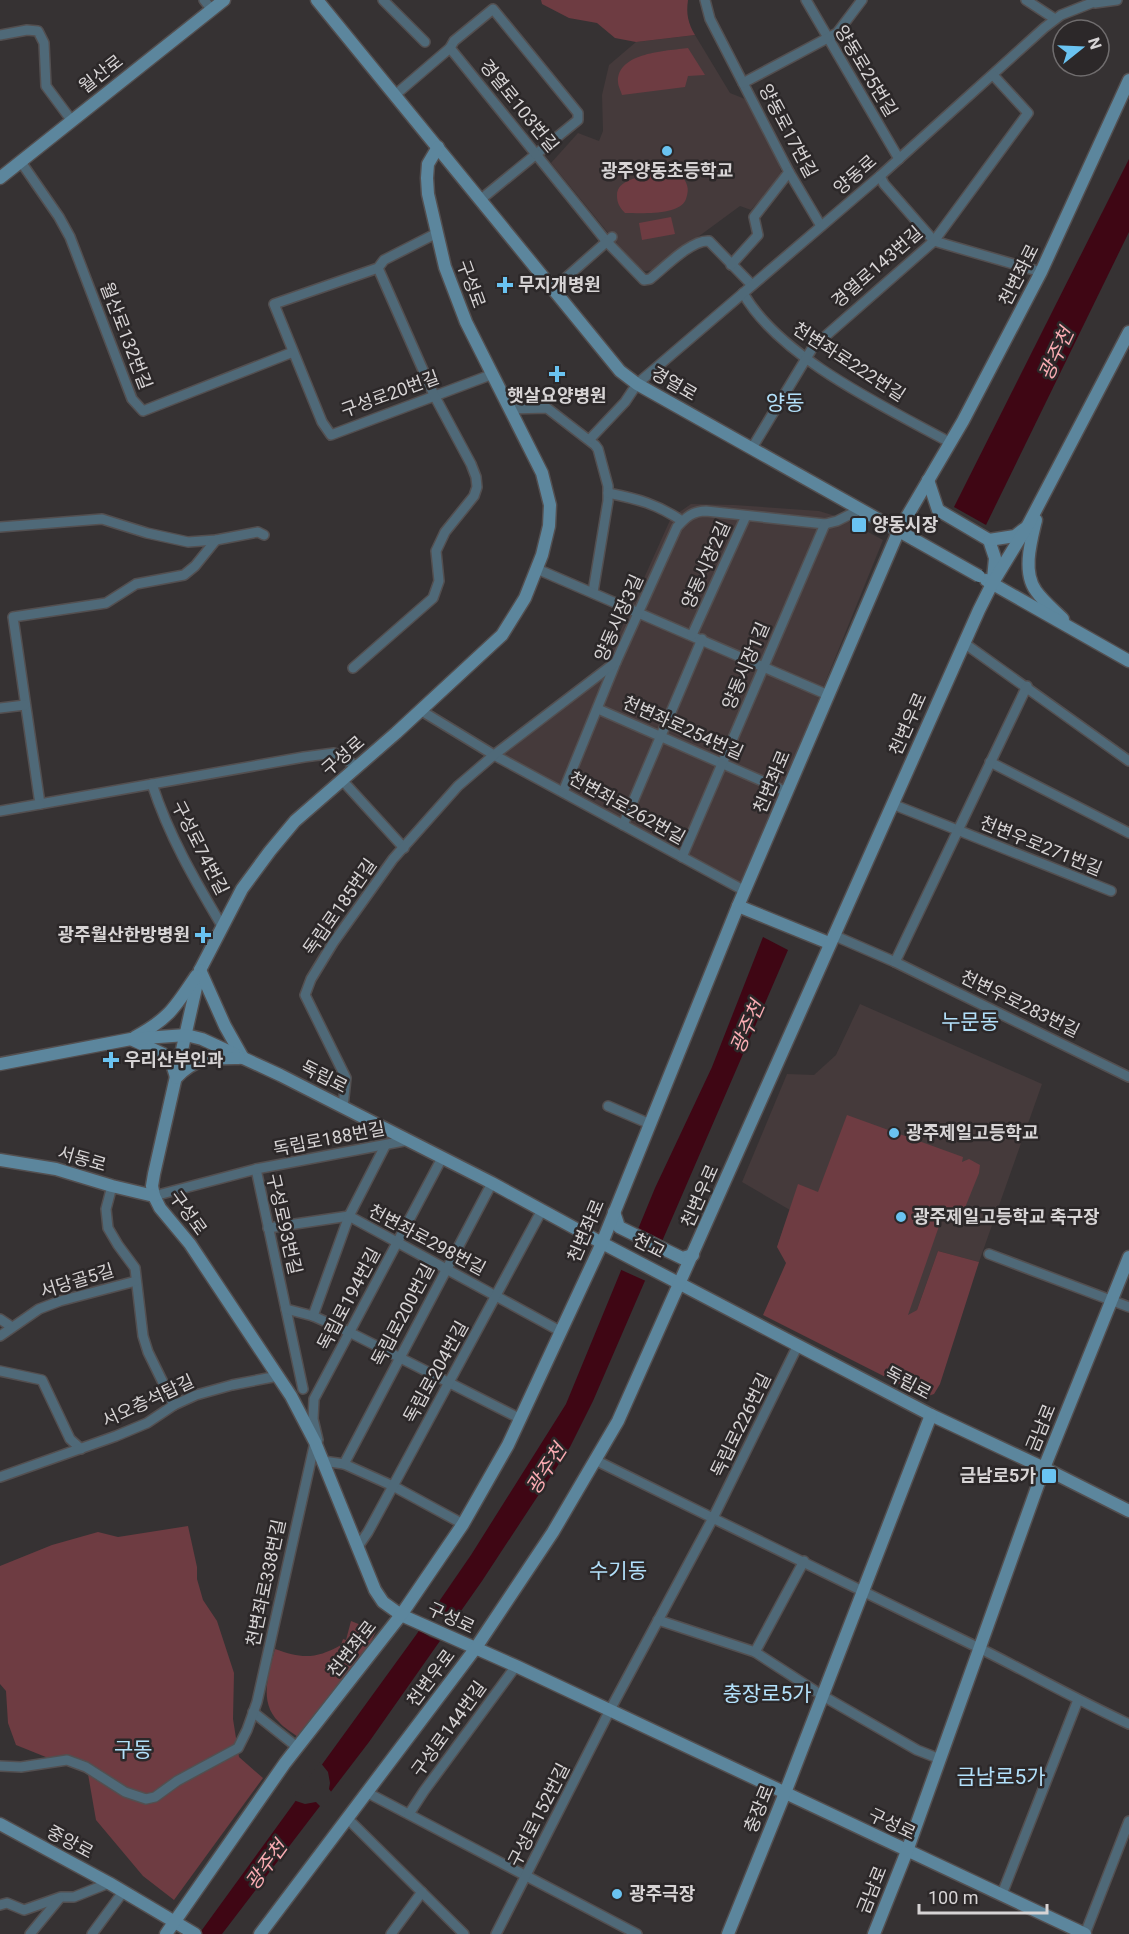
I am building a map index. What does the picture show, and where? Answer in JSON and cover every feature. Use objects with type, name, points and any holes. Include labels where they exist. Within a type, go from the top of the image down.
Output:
[{"type":"street","name":"월산로","points":[[0,178],[72,121],[208,5],[224,0]]},
{"type":"street","points":[[383,0],[424,42]]},
{"type":"street","name":"양동로17번길","points":[[705,0],[710,19],[789,172],[821,226]]},
{"type":"street","name":"양동로25번길","points":[[806,0],[899,159]]},
{"type":"street","points":[[743,82],[837,33],[861,0]]},
{"type":"street","points":[[1026,0],[1053,18]]},
{"type":"street","name":"양동로","points":[[1057,18],[1071,10],[1097,1],[1117,0]]},
{"type":"street","name":"경열로","points":[[315,1],[438,147],[613,364],[637,384],[1129,661]]},
{"type":"street","points":[[395,95],[493,9],[578,113],[578,120],[480,200]]},
{"type":"street","name":"양동로","points":[[590,439],[625,402],[637,384],[880,176],[1051,23]]},
{"type":"street","points":[[0,35],[27,30],[38,31],[44,43],[46,86],[72,121]]},
{"type":"street","name":"경열로103번길","points":[[450,48],[644,280],[650,279],[693,245],[703,240],[709,241],[731,265]]},
{"type":"street","name":"경열로143번길","points":[[752,448],[806,357],[824,336],[934,241],[1028,113],[993,75]]},
{"type":"street","name":"천변좌로","points":[[166,1934],[297,1747],[401,1615],[463,1524],[521,1419],[560,1331],[605,1244],[614,1212],[738,906],[899,530],[951,443],[1041,272],[1129,80]]},
{"type":"street","name":"구성로","points":[[438,147],[428,164],[427,178],[428,194],[445,267],[466,322],[542,473],[550,505],[549,526],[537,569],[525,598],[502,635],[295,821],[242,889],[200,970],[154,1174],[152,1186],[154,1196],[160,1208],[190,1244],[291,1396],[315,1442],[357,1548],[383,1602],[401,1615],[516,1666],[1085,1934]]},
{"type":"street","name":"월산로132번길","points":[[21,162],[70,237],[132,399],[143,411],[293,352]]},
{"type":"street","points":[[752,285],[731,265],[758,235],[754,217],[789,172]]},
{"type":"street","points":[[880,176],[884,184],[934,241],[1041,272]]},
{"type":"street","points":[[353,668],[433,598],[439,581],[436,551],[445,532],[474,496],[477,487],[471,464],[434,395],[378,268],[384,260],[437,234]]},
{"type":"street","points":[[552,290],[610,239]]},
{"type":"street","name":"구성로20번길","points":[[378,268],[274,304],[322,422],[331,435],[493,374]]},
{"type":"street","name":"천변좌로222번길","points":[[743,293],[752,309],[773,331],[806,357],[856,391],[951,443]]},
{"type":"street","name":"천변우로","points":[[260,1934],[475,1648],[553,1532],[618,1421],[677,1280],[964,643],[992,584],[1028,525],[1129,332]]},
{"type":"street","points":[[510,409],[547,408],[590,439],[598,449],[608,493],[593,592]]},
{"type":"street","points":[[928,480],[938,510],[989,540],[1015,536],[1028,525]]},
{"type":"street","points":[[608,493],[656,505],[682,521],[697,511],[747,516]]},
{"type":"street","points":[[1042,499],[1030,544],[1029,560],[1032,582],[1035,591],[1072,629]]},
{"type":"street","points":[[825,524],[837,522],[861,509]]},
{"type":"street","name":"양동시장2길","points":[[692,635],[747,516],[825,524]]},
{"type":"street","points":[[0,527],[102,519],[137,531],[188,542],[216,540],[258,532],[264,535]]},
{"type":"street","name":"양동시장3길","points":[[563,792],[616,662],[677,527],[682,521]]},
{"type":"street","name":"양동시장1길","points":[[682,857],[825,524]]},
{"type":"street","points":[[40,804],[13,617],[106,603],[136,584],[184,575],[195,566],[216,540]]},
{"type":"street","points":[[989,540],[995,558],[992,584]]},
{"type":"street","points":[[537,569],[639,611],[828,695]]},
{"type":"street","points":[[623,825],[702,639]]},
{"type":"street","points":[[964,643],[1129,761]]},
{"type":"street","name":"독립로185번길","points":[[343,1107],[346,1078],[305,992],[333,943],[393,859],[458,786],[494,755],[616,662]]},
{"type":"street","name":"천변우로271번길","points":[[895,962],[1026,686]]},
{"type":"street","points":[[0,708],[25,705]]},
{"type":"street","name":"천변좌로254번길","points":[[598,709],[787,792]]},
{"type":"street","name":"천변좌로262번길","points":[[420,710],[494,755],[745,891]]},
{"type":"street","points":[[0,811],[334,753],[358,766]]},
{"type":"street","points":[[990,762],[1129,833]]},
{"type":"street","points":[[342,780],[404,848]]},
{"type":"street","name":"구성로74번길","points":[[152,784],[175,844],[222,926]]},
{"type":"street","name":"천변우로271번길","points":[[892,804],[1111,891]]},
{"type":"street","points":[[738,906],[831,939]]},
{"type":"street","name":"천변우로283번길","points":[[831,939],[895,962],[1129,1077]]},
{"type":"street","points":[[131,1039],[154,1027],[168,1016],[200,970]]},
{"type":"street","points":[[176,1078],[186,1067],[212,1058],[243,1058],[225,1026],[200,970]]},
{"type":"street","name":"독립로","points":[[0,1064],[131,1039],[186,1035],[202,1039],[409,1140],[605,1244]]},
{"type":"street","points":[[131,1039],[162,1054],[172,1064],[176,1078]]},
{"type":"street","points":[[608,1106],[650,1124]]},
{"type":"street","name":"독립로188번길","points":[[256,1169],[409,1140]]},
{"type":"street","points":[[313,1316],[349,1216],[385,1146]]},
{"type":"street","name":"독립로194번길","points":[[323,1461],[313,1419],[314,1400],[442,1158]]},
{"type":"street","name":"서동로","points":[[0,1160],[56,1169],[154,1196]]},
{"type":"street","name":"구성로93번길","points":[[154,1196],[256,1169],[303,1389]]},
{"type":"street","name":"독립로200번길","points":[[344,1464],[492,1183]]},
{"type":"street","points":[[112,1186],[106,1209],[108,1228],[135,1268],[143,1336],[148,1352],[174,1406]]},
{"type":"street","name":"독립로204번길","points":[[357,1548],[368,1532],[542,1210]]},
{"type":"street","points":[[614,1212],[619,1227],[688,1256]]},
{"type":"street","name":"천변좌로298번길","points":[[268,1228],[349,1216],[560,1331]]},
{"type":"street","name":"천교","points":[[605,1244],[677,1280]]},
{"type":"street","points":[[989,1254],[1129,1307]]},
{"type":"street","name":"금남로","points":[[874,1934],[907,1851],[1044,1468],[1129,1257]]},
{"type":"street","name":"독립로","points":[[677,1280],[932,1415],[1129,1511]]},
{"type":"street","name":"서당골5길","points":[[0,1336],[39,1309],[60,1301],[136,1281]]},
{"type":"street","points":[[286,1309],[313,1316],[349,1332],[521,1419]]},
{"type":"street","points":[[0,1319],[12,1327]]},
{"type":"street","name":"독립로226번길","points":[[610,1710],[714,1518],[798,1345]]},
{"type":"street","points":[[0,1371],[42,1380],[70,1439],[81,1449]]},
{"type":"street","name":"서오층석탑길","points":[[0,1477],[147,1423],[174,1406],[216,1388],[278,1376]]},
{"type":"street","points":[[291,1396],[303,1389],[318,1392]]},
{"type":"street","name":"충장로","points":[[728,1934],[932,1415]]},
{"type":"street","name":"천변좌로338번길","points":[[0,1766],[21,1767],[73,1761],[125,1792],[146,1799],[161,1794],[177,1781],[238,1748],[253,1712],[315,1442]]},
{"type":"street","points":[[595,1460],[804,1561],[1129,1724]]},
{"type":"street","points":[[323,1461],[344,1464],[393,1486],[463,1524]]},
{"type":"street","points":[[755,1652],[804,1561]]},
{"type":"street","points":[[658,1620],[755,1652],[823,1696],[917,1750],[940,1759]]},
{"type":"street","name":"구성로144번길","points":[[409,1814],[516,1666]]},
{"type":"street","points":[[1002,1894],[1078,1700]]},
{"type":"street","name":"구성로152번길","points":[[496,1934],[610,1710]]},
{"type":"street","points":[[253,1712],[297,1747]]},
{"type":"street","points":[[368,1793],[637,1934]]},
{"type":"street","points":[[348,1819],[464,1934]]},
{"type":"street","points":[[1085,1934],[1129,1821]]},
{"type":"street","name":"중앙로","points":[[0,1824],[109,1883],[195,1934]]},
{"type":"street","points":[[0,1905],[7,1904],[24,1910],[61,1897],[75,1897],[109,1883]]},
{"type":"street","points":[[92,1934],[123,1892]]},
{"type":"street","points":[[391,1934],[422,1892]]},
{"type":"street","points":[[30,1934],[61,1897]]},
{"type":"shaded area","points":[[541,0],[688,0],[688,18],[695,35],[636,42],[615,38],[597,23],[569,18],[542,4]]},
{"type":"shaded area","name":"광주양동초등학교","points":[[695,35],[730,93],[745,99],[778,161],[782,175],[751,210],[740,206],[653,270],[645,271],[636,267],[551,163],[578,133],[599,141],[603,131],[602,95],[609,65],[636,42]]},
{"type":"shaded area","points":[[688,48],[705,75],[688,76],[685,87],[622,95],[618,82],[620,72],[626,64],[656,52]]},
{"type":"shaded area","points":[[668,172],[680,174],[686,183],[687,195],[682,204],[668,211],[625,213],[623,211],[617,196],[622,184],[636,178]]},
{"type":"shaded area","points":[[671,217],[675,234],[642,240],[639,223]]},
{"type":"shaded area","name":"양동시장","points":[[691,504],[819,511],[842,518],[883,540],[743,885],[494,751],[605,665],[671,518]]},
{"type":"shaded area","name":"광주제일고등학교","points":[[860,1004],[1042,1084],[979,1262],[938,1251],[917,1310],[908,1316],[777,1247],[790,1210],[742,1182],[787,1074],[814,1075],[836,1055]]},
{"type":"shaded area","points":[[847,1115],[963,1157],[962,1162],[969,1159],[980,1165],[962,1215],[956,1218],[951,1217],[945,1209],[908,1315],[917,1310],[938,1251],[979,1262],[940,1384],[934,1394],[925,1397],[763,1315],[786,1263],[777,1247],[798,1184],[818,1192]]},
{"type":"shaded area","points":[[188,1526],[203,1600],[217,1621],[234,1673],[233,1719],[239,1757],[263,1778],[174,1900],[143,1876],[96,1820],[88,1774],[16,1745],[8,1723],[6,1691],[0,1684],[0,1566],[52,1545],[98,1532],[118,1537]]},
{"type":"shaded area","points":[[351,1621],[376,1631],[370,1644],[298,1737],[281,1724],[269,1706],[267,1687],[275,1649],[301,1656],[324,1653],[341,1645],[343,1639],[346,1640]]},
{"type":"water","name":"광주천","points":[[1129,159],[1129,232],[986,525],[954,507]]},
{"type":"water","points":[[763,937],[788,950],[593,1401],[570,1447],[482,1581],[369,1742],[222,1934],[199,1934],[416,1635],[471,1555],[566,1404],[655,1188],[712,1067]]},
{"type":"pier","points":[[633,1231],[663,1246],[648,1282],[617,1268]]},
{"type":"pier","points":[[428,1612],[456,1624],[443,1642],[417,1629]]},
{"type":"pier","points":[[320,1762],[328,1772],[329,1789],[332,1793],[321,1807],[316,1802],[305,1804],[293,1799]]},
{"type":"place","name":"광주양동초등학교","points":[[667,151]]},
{"type":"place","name":"무지개병원","points":[[505,285]]},
{"type":"place","name":"햇살요양병원","points":[[557,374]]},
{"type":"place","name":"양동시장","points":[[859,525]]},
{"type":"place","name":"광주월산한방병원","points":[[203,935]]},
{"type":"place","name":"우리산부인과","points":[[111,1060]]},
{"type":"place","name":"광주제일고등학교","points":[[894,1133]]},
{"type":"place","name":"광주제일고등학교 축구장","points":[[901,1217]]},
{"type":"place","name":"금남로5가","points":[[1049,1476]]},
{"type":"place","name":"광주극장","points":[[617,1894]]},
{"type":"district","name":"양동","points":[[785,403]]},
{"type":"district","name":"누문동","points":[[970,1022]]},
{"type":"district","name":"수기동","points":[[618,1571]]},
{"type":"district","name":"충장로5가","points":[[767,1694]]},
{"type":"district","name":"구동","points":[[133,1750]]},
{"type":"district","name":"금남로5가","points":[[1001,1777]]}]
